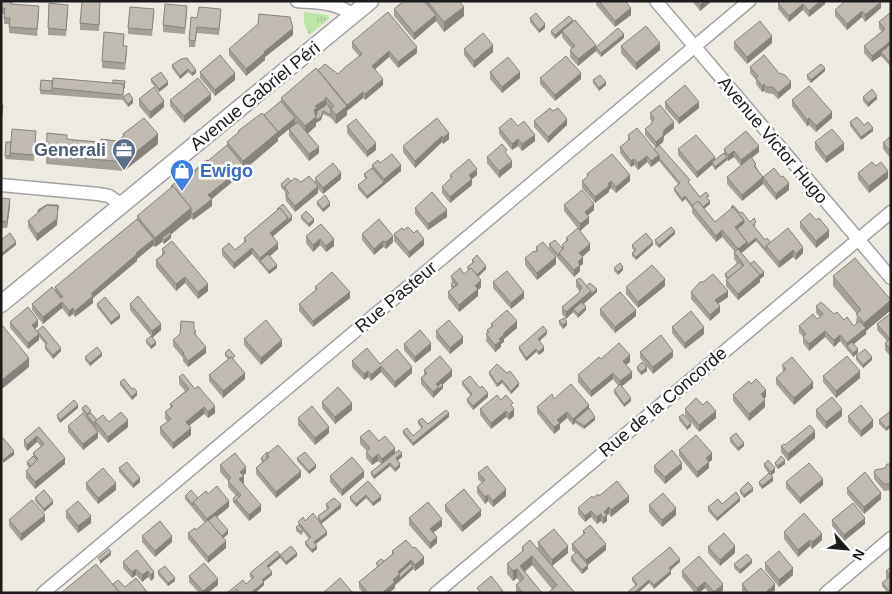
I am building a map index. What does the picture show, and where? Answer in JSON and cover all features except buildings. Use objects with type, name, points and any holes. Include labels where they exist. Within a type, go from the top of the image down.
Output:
[{"type":"street","points":[[297,1],[332,4],[353,15]]},
{"type":"street","name":"Avenue Gabriel Péri","points":[[1,304],[370,1]]},
{"type":"street","name":"Avenue Victor Hugo","points":[[656,1],[891,278]]},
{"type":"street","name":"Rue Pasteur","points":[[43,593],[749,1]]},
{"type":"street","points":[[1,185],[98,194],[108,196],[122,205]]},
{"type":"street","name":"Rue de la Concorde","points":[[436,593],[891,212]]},
{"type":"street","points":[[826,593],[891,538]]},
{"type":"green space","points":[[304,12],[328,15],[329,19],[309,35],[304,23]]},
{"type":"place","name":"Generali","points":[[124,171]]},
{"type":"place","name":"Ewigo","points":[[182,192]]}]
